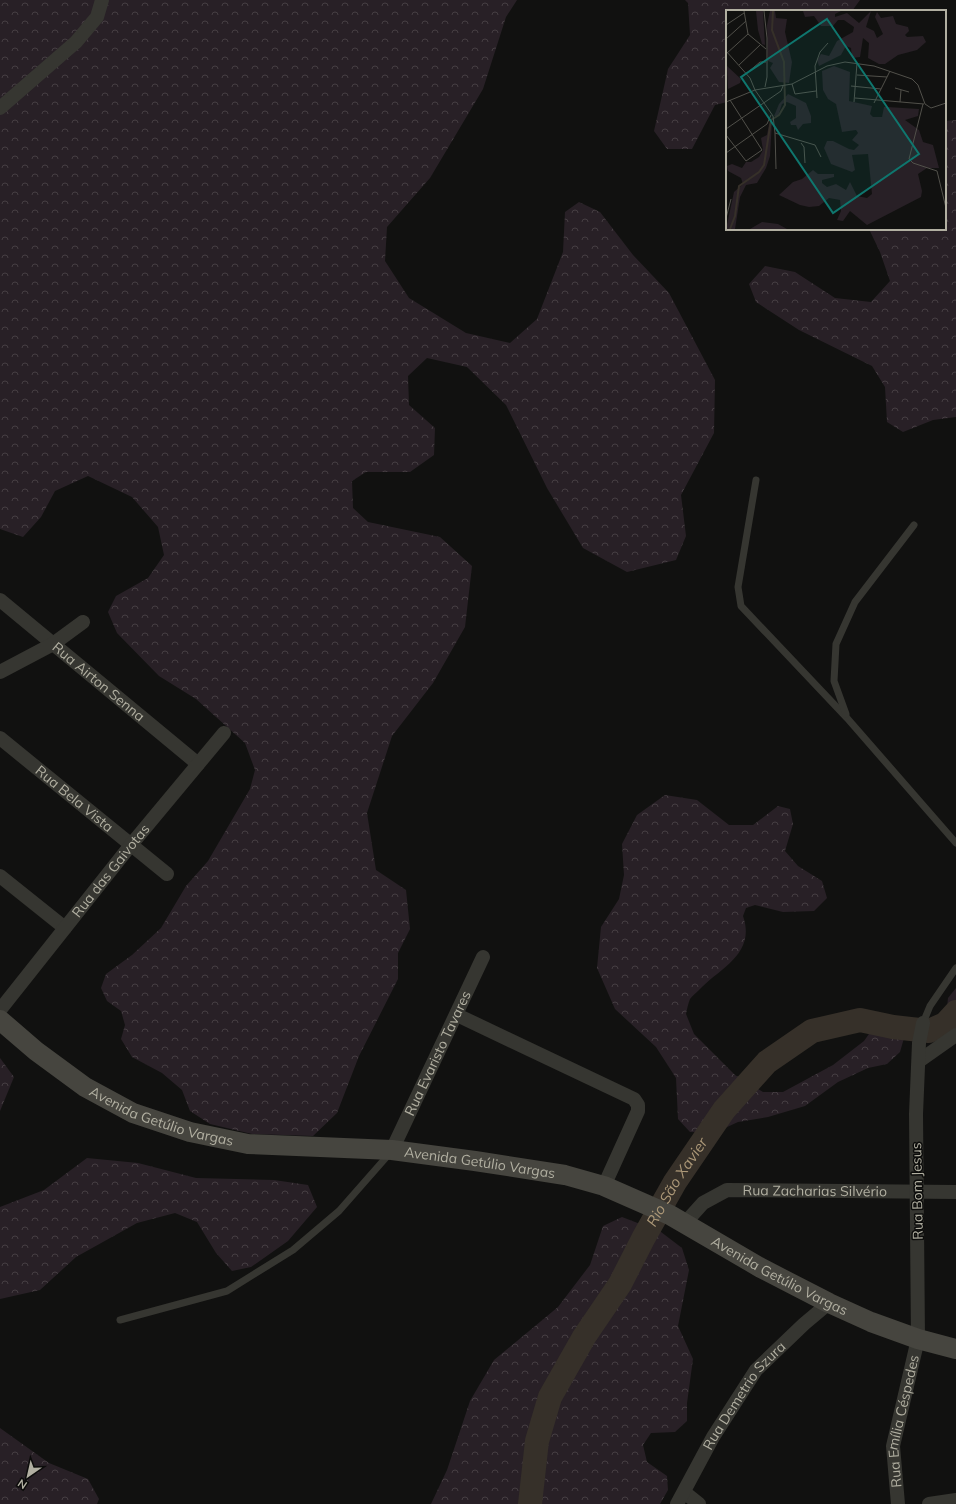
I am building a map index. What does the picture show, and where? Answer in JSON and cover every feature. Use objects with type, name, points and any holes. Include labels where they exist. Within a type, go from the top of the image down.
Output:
[{"type":"street","points":[[0,108],[76,42],[97,17],[102,0]]},
{"type":"street","name":"Rua Airton Senna","points":[[0,600],[198,764]]},
{"type":"street","points":[[0,672],[53,644],[83,622]]},
{"type":"street","name":"Rua das Gaivotas","points":[[0,1010],[130,846],[224,733]]},
{"type":"street","name":"Rua Bela Vista","points":[[0,738],[130,846],[167,874]]},
{"type":"street","points":[[0,876],[65,928]]},
{"type":"street","name":"Rua Evaristo Tavares","points":[[392,1150],[457,1015],[483,957]]},
{"type":"street","points":[[457,1015],[634,1099],[638,1105],[638,1111],[604,1186]]},
{"type":"street","name":"Avenida Getúlio Vargas","points":[[0,1020],[36,1051],[85,1087],[132,1113],[190,1132],[248,1144],[392,1150],[565,1175],[604,1186],[678,1219],[761,1268],[829,1303],[871,1322],[918,1339],[956,1349]]},
{"type":"street","name":"Rua Bom Jesus","points":[[918,1339],[918,1192],[916,1114],[919,1043],[923,1023]]},
{"type":"street","points":[[919,1061],[956,1035]]},
{"type":"street","name":"Rua Zacharias Silvério","points":[[678,1219],[727,1190],[956,1192]]},
{"type":"street","name":"Rua Demetrio Szura","points":[[680,1498],[713,1437],[756,1370],[804,1324],[829,1303]]},
{"type":"street","name":"Rua Emília Céspedes","points":[[898,1504],[893,1446],[918,1339]]},
{"type":"street","points":[[680,1498],[699,1504]]},
{"type":"street","points":[[929,1504],[956,1500]]},
{"type":"lane","points":[[756,480],[738,587],[741,606],[848,718],[956,843]]},
{"type":"lane","points":[[848,718],[834,681],[836,644],[855,602],[914,525]]},
{"type":"lane","points":[[923,1023],[930,1006],[956,968]]},
{"type":"lane","points":[[120,1320],[227,1291],[293,1250],[339,1211],[392,1150]]},
{"type":"green space","points":[[0,0],[517,0],[506,17],[483,89],[430,178],[387,227],[385,261],[409,298],[466,333],[510,343],[537,319],[563,252],[565,212],[579,202],[600,212],[633,255],[669,293],[715,380],[714,433],[681,495],[686,536],[676,560],[627,572],[583,548],[547,488],[506,405],[467,367],[427,358],[408,376],[409,405],[435,428],[434,455],[410,472],[366,472],[352,481],[353,508],[368,522],[440,537],[472,566],[465,627],[433,683],[392,736],[367,813],[376,870],[406,890],[410,929],[398,953],[398,979],[359,1056],[337,1113],[313,1136],[252,1134],[210,1124],[190,1111],[182,1090],[162,1073],[132,1057],[121,1039],[125,1025],[121,1011],[107,1001],[101,988],[106,974],[132,955],[161,928],[186,886],[208,861],[250,789],[255,770],[245,743],[196,699],[159,676],[117,633],[108,612],[116,596],[148,578],[164,555],[158,527],[132,497],[88,476],[55,491],[41,517],[23,537],[0,529]]},
{"type":"green space","points":[[685,0],[860,0],[853,10],[726,10],[726,102],[715,105],[692,149],[667,149],[654,131],[668,69],[690,35],[688,3]]},
{"type":"green space","points":[[956,120],[956,417],[933,420],[903,432],[887,422],[885,387],[872,366],[799,330],[756,302],[749,284],[765,266],[795,272],[835,298],[871,302],[890,281],[880,252],[869,230],[946,230],[946,121]]},
{"type":"green space","points":[[665,795],[697,800],[729,825],[753,825],[778,806],[790,809],[793,824],[785,851],[798,866],[822,881],[827,898],[814,911],[783,912],[755,905],[746,908],[743,916],[746,929],[745,940],[741,950],[734,959],[690,999],[686,1014],[694,1034],[735,1075],[763,1092],[783,1092],[833,1065],[864,1041],[881,1017],[892,1016],[901,1022],[904,1038],[900,1052],[887,1064],[868,1068],[838,1082],[805,1106],[768,1117],[738,1122],[714,1133],[690,1132],[678,1119],[676,1078],[656,1047],[615,1009],[597,968],[601,927],[619,899],[624,875],[622,844],[637,815]]},
{"type":"green space","points":[[956,988],[956,1013],[947,1008],[948,998]]},
{"type":"green space","points":[[0,1058],[14,1077],[0,1111]]},
{"type":"green space","points":[[87,1158],[138,1163],[196,1178],[274,1180],[308,1185],[317,1207],[288,1241],[251,1267],[232,1271],[216,1253],[197,1222],[175,1213],[137,1223],[76,1257],[40,1290],[0,1299],[0,1207],[44,1190]]},
{"type":"green space","points":[[622,1217],[661,1232],[682,1248],[689,1270],[678,1326],[693,1359],[687,1403],[687,1421],[675,1432],[651,1433],[643,1445],[647,1462],[667,1476],[668,1490],[660,1504],[431,1504],[447,1470],[470,1401],[494,1360],[558,1307],[590,1265],[603,1226]]},
{"type":"green space","points":[[0,1428],[49,1463],[88,1479],[99,1499],[97,1504],[0,1504]]},
{"type":"waterway","name":"Rio São Xavier","points":[[530,1504],[537,1441],[550,1397],[584,1337],[620,1284],[675,1182],[724,1110],[767,1062],[812,1031],[860,1020],[893,1027],[929,1031],[945,1024],[956,1012]]}]
